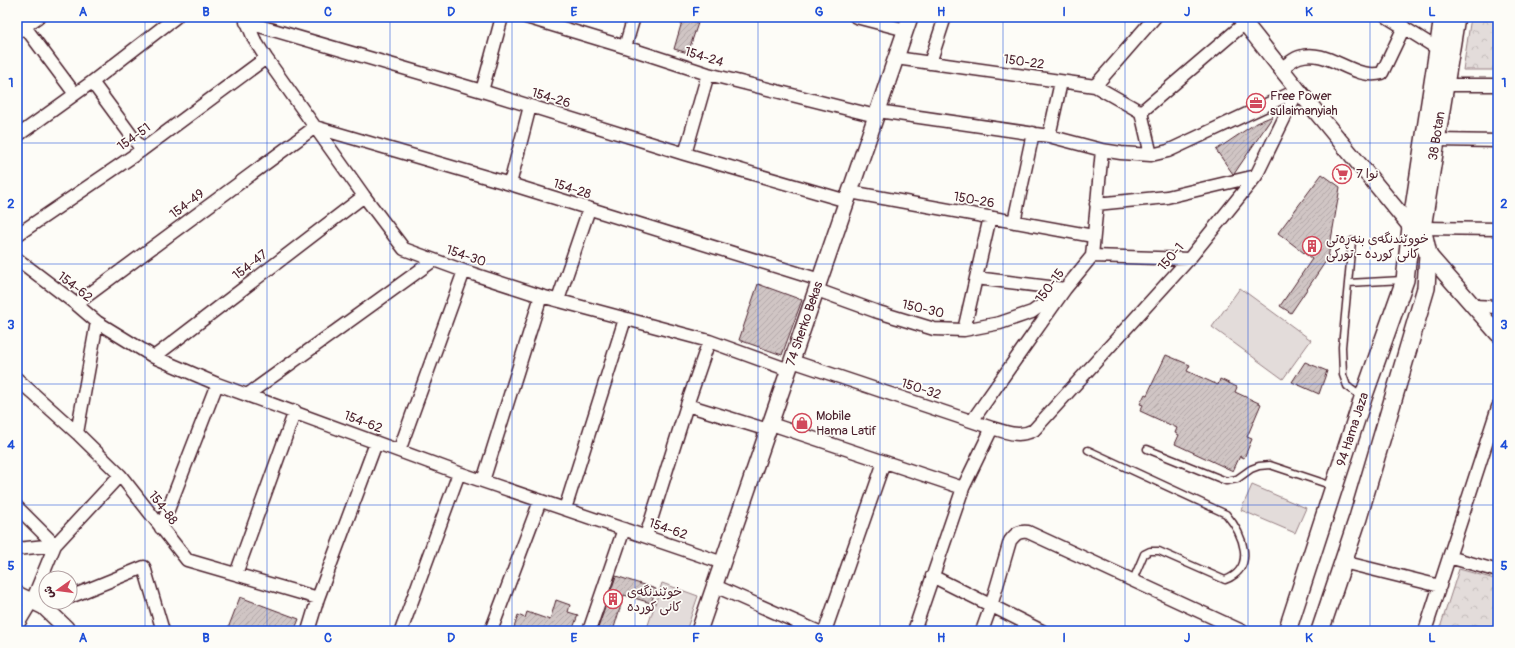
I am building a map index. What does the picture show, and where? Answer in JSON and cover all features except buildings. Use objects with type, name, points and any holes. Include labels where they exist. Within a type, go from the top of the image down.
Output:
[{"type":"main road","name":"38 Botan","points":[[1428,254],[1416,228],[1443,17]]},
{"type":"main road","name":"38 Botan","points":[[1416,228],[1437,140],[1456,17]]},
{"type":"main road","name":"94 Hama Jaza","points":[[1287,631],[1363,398],[1405,280],[1416,228]]},
{"type":"main road","points":[[1320,631],[1358,518],[1426,288],[1428,254]]},
{"type":"street","points":[[38,17],[21,30],[75,94]]},
{"type":"street","points":[[17,136],[92,82],[163,21],[176,17]]},
{"type":"street","points":[[482,91],[502,17]]},
{"type":"street","name":"154-24","points":[[526,17],[626,47],[708,74],[877,114],[1033,133],[1120,153],[1151,155],[1168,151],[1298,90]]},
{"type":"street","points":[[626,47],[634,17]]},
{"type":"street","points":[[856,17],[908,24]]},
{"type":"street","points":[[930,63],[945,17]]},
{"type":"street","points":[[1095,86],[1155,17]]},
{"type":"street","points":[[1387,17],[1438,49]]},
{"type":"street","points":[[246,20],[254,39],[266,58],[364,196],[420,270]]},
{"type":"street","name":"154-26","points":[[246,20],[685,154],[849,196]]},
{"type":"street","points":[[1151,155],[1141,112],[1242,20],[1298,90],[1416,228],[1498,229]]},
{"type":"street","name":"74 Sherko Bekas","points":[[699,631],[908,24]]},
{"type":"street","points":[[1281,69],[1297,57],[1317,55],[1365,74],[1374,75],[1382,72],[1404,27]]},
{"type":"street","name":"154-51","points":[[17,235],[142,150],[266,58]]},
{"type":"street","name":"150-22","points":[[896,58],[1095,86],[1141,112]]},
{"type":"street","points":[[685,154],[708,74]]},
{"type":"street","points":[[92,82],[142,150]]},
{"type":"street","points":[[1049,136],[1061,82]]},
{"type":"street","points":[[1445,85],[1498,85]]},
{"type":"street","name":"150-1","points":[[1040,424],[1189,259],[1256,176],[1298,90]]},
{"type":"street","points":[[510,184],[530,106]]},
{"type":"street","name":"154-28","points":[[315,127],[510,184],[818,285]]},
{"type":"street","name":"154-49","points":[[76,304],[315,127]]},
{"type":"street","points":[[1014,222],[1033,133]]},
{"type":"street","points":[[1437,140],[1498,141]]},
{"type":"street","points":[[1102,150],[1092,256],[1189,259]]},
{"type":"street","points":[[1096,204],[1167,197],[1256,176]]},
{"type":"street","name":"154-47","points":[[154,357],[364,196]]},
{"type":"street","name":"150-26","points":[[849,196],[990,217],[1093,236]]},
{"type":"street","points":[[558,300],[589,209]]},
{"type":"street","points":[[964,330],[990,217]]},
{"type":"street","name":"154-30","points":[[404,250],[541,296],[709,341],[790,366]]},
{"type":"street","points":[[1428,254],[1498,334]]},
{"type":"street","name":"150-15","points":[[972,421],[1065,289],[1092,256]]},
{"type":"street","name":"154-62","points":[[17,259],[97,322],[154,357],[217,384],[376,443],[459,473],[723,563]]},
{"type":"street","points":[[247,395],[434,260]]},
{"type":"street","points":[[399,451],[464,271]]},
{"type":"street","points":[[976,278],[1065,289]]},
{"type":"street","name":"150-30","points":[[818,285],[875,311],[934,329],[964,330],[1000,323],[1032,312],[1065,289]]},
{"type":"street","points":[[483,481],[541,296]]},
{"type":"street","points":[[1473,306],[1498,307]]},
{"type":"street","points":[[565,509],[625,319]]},
{"type":"street","points":[[77,433],[97,322]]},
{"type":"street","points":[[646,536],[687,405],[709,341]]},
{"type":"street","name":"150-32","points":[[790,366],[1016,434],[1022,434],[1034,430],[1040,424]]},
{"type":"street","name":"154-88","points":[[17,379],[77,433],[120,475],[187,560],[318,598]]},
{"type":"street","points":[[161,528],[217,384]]},
{"type":"street","points":[[687,405],[769,427],[963,488]]},
{"type":"street","points":[[1425,631],[1498,407]]},
{"type":"street","points":[[236,574],[295,412]]},
{"type":"street","points":[[914,631],[963,488],[992,428]]},
{"type":"street","points":[[308,631],[318,598],[376,443]]},
{"type":"street","points":[[825,631],[884,462]]},
{"type":"street","points":[[401,631],[459,473]]},
{"type":"street","points":[[50,570],[55,545],[120,475]]},
{"type":"street","points":[[491,631],[540,501]]},
{"type":"street","points":[[17,507],[55,545]]},
{"type":"street","points":[[589,631],[624,529]]},
{"type":"street","points":[[982,631],[1010,541],[1019,532],[1028,532],[1242,631]]},
{"type":"street","points":[[17,549],[55,545]]},
{"type":"street","points":[[1449,557],[1498,571]]},
{"type":"street","points":[[1343,562],[1440,586]]},
{"type":"street","points":[[78,593],[144,567],[163,631]]},
{"type":"street","points":[[932,576],[1042,631]]},
{"type":"street","points":[[715,586],[817,631]]},
{"type":"street","points":[[17,594],[38,601]]},
{"type":"street","points":[[17,626],[38,608]]},
{"type":"street","points":[[50,610],[67,631]]},
{"type":"lane","points":[[1352,240],[1342,347],[1343,375],[1347,386],[1363,398]]},
{"type":"lane","points":[[1348,283],[1405,280]]},
{"type":"lane","points":[[1088,450],[1226,514],[1236,526],[1242,540],[1244,559],[1240,571],[1233,577],[1225,580],[1159,551],[1150,551],[1144,554],[1133,580]]},
{"type":"lane","points":[[1147,450],[1226,481],[1237,479],[1251,469],[1259,466],[1270,465],[1335,486]]},
{"type":"green space","points":[[1471,17],[1498,17],[1498,70],[1463,70]]},
{"type":"green space","points":[[1240,288],[1311,340],[1283,379],[1212,327]]},
{"type":"green space","points":[[1252,485],[1306,508],[1295,533],[1241,510]]},
{"type":"green space","points":[[1459,569],[1498,580],[1498,631],[1439,631]]},
{"type":"green space","points":[[662,583],[698,596],[686,631],[646,631]]},
{"type":"place","name":"Free Power sulaimanyiah","points":[[1256,103]]},
{"type":"place","name":"نوا 7","points":[[1342,174]]},
{"type":"place","name":"خووێندنگەی بنەڕەتی کانی کوردە - تورکی","points":[[1312,246]]},
{"type":"place","name":"Mobile Hama Latif","points":[[802,423]]},
{"type":"place","name":"خوێندنگەی کانی کوردە","points":[[613,599]]}]
